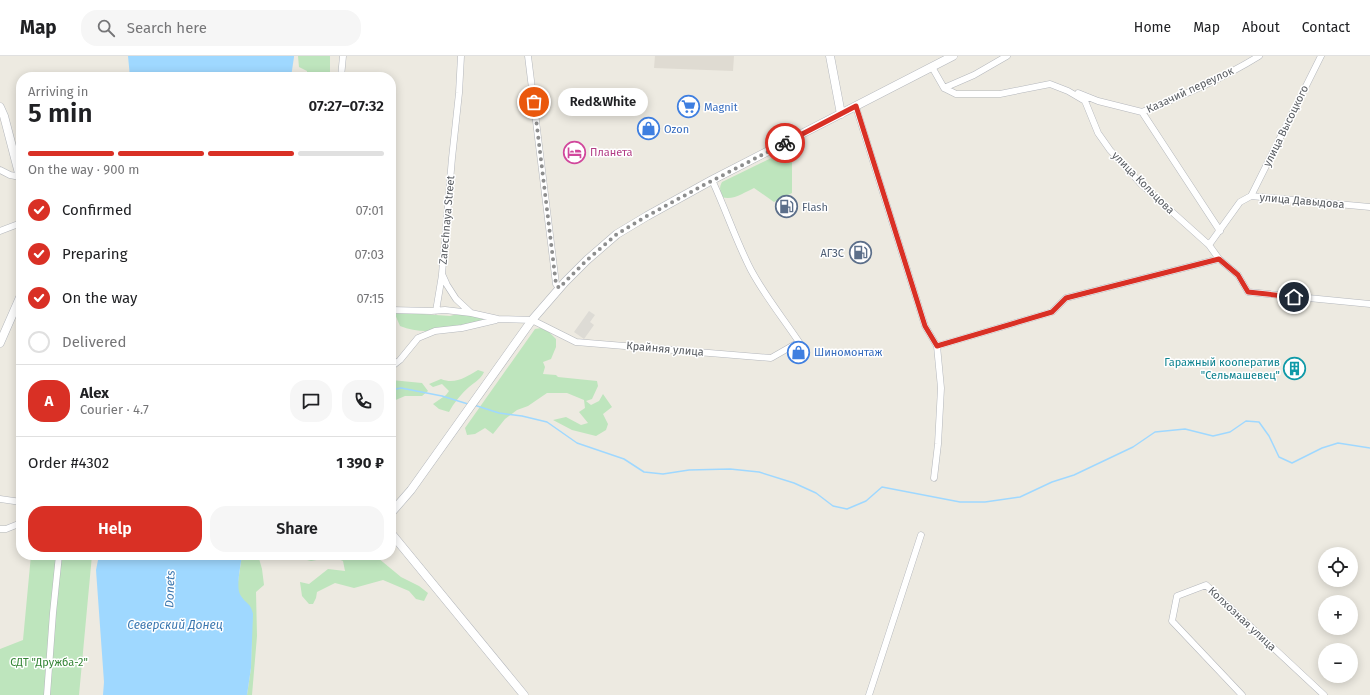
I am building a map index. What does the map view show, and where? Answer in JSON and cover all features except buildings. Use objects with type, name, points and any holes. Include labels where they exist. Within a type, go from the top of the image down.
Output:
[{"type":"street","points":[[341,72],[343,56]]},
{"type":"street","name":"Zarechnaya Street","points":[[461,56],[459,93],[442,274],[456,299],[470,313]]},
{"type":"street","points":[[528,56],[556,284],[559,288]]},
{"type":"street","points":[[830,56],[841,114]]},
{"type":"street","points":[[396,507],[411,490],[532,320],[559,288],[587,260],[617,234],[712,180],[953,56]]},
{"type":"street","points":[[932,67],[944,88],[974,75],[1007,56]]},
{"type":"street","name":"Казачий переулок","points":[[1142,112],[1192,91],[1259,56]]},
{"type":"street","name":"улица Высоцкого","points":[[1251,196],[1321,56]]},
{"type":"street","name":"улица Кольцова","points":[[944,88],[956,94],[1000,94],[1050,84],[1068,91],[1085,101],[1098,133],[1110,150],[1141,184],[1209,246],[1219,259],[1238,275],[1248,292],[1370,304]]},
{"type":"street","points":[[1068,91],[1098,101],[1142,112],[1220,231]]},
{"type":"street","points":[[856,106],[925,326],[937,346],[941,388],[938,444],[934,478]]},
{"type":"street","points":[[0,107],[4,116],[16,160]]},
{"type":"street","points":[[0,170],[16,177]]},
{"type":"street","name":"Крайняя улица","points":[[532,320],[576,342],[771,358],[799,342],[766,296],[752,271],[741,250],[712,180]]},
{"type":"street","name":"улица Давыдова","points":[[1209,246],[1240,202],[1251,196],[1370,207]]},
{"type":"street","points":[[0,231],[16,225]]},
{"type":"street","points":[[937,346],[1052,312],[1066,298],[1219,259]]},
{"type":"street","points":[[436,311],[442,274]]},
{"type":"street","points":[[0,343],[16,306]]},
{"type":"street","points":[[396,310],[445,310],[470,313],[498,319],[532,320]]},
{"type":"street","points":[[396,363],[418,338],[435,331],[462,328],[498,319]]},
{"type":"street","points":[[0,499],[16,501]]},
{"type":"street","points":[[0,529],[6,529],[16,525]]},
{"type":"street","points":[[869,695],[921,535]]},
{"type":"street","points":[[396,539],[524,695]]},
{"type":"street","points":[[47,695],[53,613],[59,560]]},
{"type":"street","name":"Колхозная улица","points":[[1242,695],[1172,621],[1177,596],[1206,585],[1324,695]]},
{"type":"shaded area","points":[[655,56],[734,56],[733,71],[654,68]]},
{"type":"shaded area","points":[[589,311],[595,315],[590,322],[594,325],[584,339],[574,332]]},
{"type":"green space","points":[[298,56],[330,56],[330,72],[307,72],[299,67]]},
{"type":"green space","points":[[790,149],[792,156],[792,193],[774,202],[754,188],[735,197],[722,197],[720,186],[722,182]]},
{"type":"green space","points":[[396,312],[450,316],[467,315],[484,320],[442,330],[431,331],[420,331],[400,326],[396,317]]},
{"type":"green space","points":[[541,328],[549,332],[556,339],[556,347],[551,359],[543,362],[545,367],[543,374],[597,381],[598,386],[592,399],[586,401],[591,405],[599,401],[603,394],[612,407],[603,414],[608,424],[606,430],[596,436],[572,430],[553,420],[566,417],[581,425],[588,423],[579,412],[585,408],[584,400],[567,393],[547,393],[528,406],[517,410],[505,419],[493,434],[485,428],[475,434],[467,435],[465,428],[535,329]]},
{"type":"green space","points":[[478,370],[484,372],[480,379],[461,395],[449,412],[439,409],[433,404],[446,395],[449,391],[442,384],[433,387],[429,384],[441,379],[446,381],[456,381]]},
{"type":"green space","points":[[396,380],[422,383],[428,391],[422,396],[405,396],[396,400]]},
{"type":"green space","name":"СДТ \"Дружба-2\"","points":[[31,560],[92,560],[79,695],[0,695],[0,649],[23,640]]},
{"type":"green space","points":[[241,560],[259,560],[264,585],[256,592],[257,636],[252,695],[247,695],[251,668],[252,628],[238,591]]},
{"type":"green space","points":[[340,560],[380,560],[401,577],[419,586],[428,593],[424,601],[416,599],[409,591],[383,580],[354,588],[335,583],[317,592],[313,604],[309,604],[302,596],[300,582],[309,584],[328,569],[345,571],[343,561]]},
{"type":"water","points":[[128,56],[294,56],[292,72],[130,72]]},
{"type":"water","name":"Северский Донец","points":[[98,560],[241,560],[238,583],[239,593],[250,606],[253,614],[251,668],[247,695],[103,695],[104,682],[96,570]]},
{"type":"waterway","points":[[396,389],[401,388],[442,396],[468,404]]},
{"type":"waterway","points":[[474,405],[499,413],[522,416],[547,422],[577,443],[624,459],[644,472],[663,474],[689,470],[730,469],[759,472],[794,483],[816,493],[833,506],[847,509],[866,501],[882,487],[960,502],[985,502],[1020,497],[1052,482],[1074,475],[1133,447],[1155,432],[1185,429],[1213,436],[1230,432],[1246,421],[1259,422],[1269,436],[1279,457],[1292,463],[1322,448],[1338,443],[1370,448]]},
{"type":"way so far","points":[[534,102],[554,257],[556,284],[559,288],[587,260],[617,234],[631,225],[712,180],[785,143]]},
{"type":"place","name":"Red&White","points":[[534,102]]},
{"type":"place","name":"Magnit","points":[[688,107]]},
{"type":"place","name":"Ozon","points":[[649,129]]},
{"type":"place","name":"Планета","points":[[574,152]]},
{"type":"place","name":"Flash","points":[[786,207]]},
{"type":"place","name":"АГЗС","points":[[860,253]]},
{"type":"place","name":"Шиномонтаж","points":[[798,352]]},
{"type":"place","name":"Гаражный кооператив \"Сельмашевец\"","points":[[1295,368]]},
{"type":"route","points":[[785,143],[856,106],[925,326],[937,346],[1052,312],[1066,298],[1219,259],[1238,275],[1248,292],[1294,297]]},
{"type":"water label","name":"Donets","points":[[170,589]]}]
